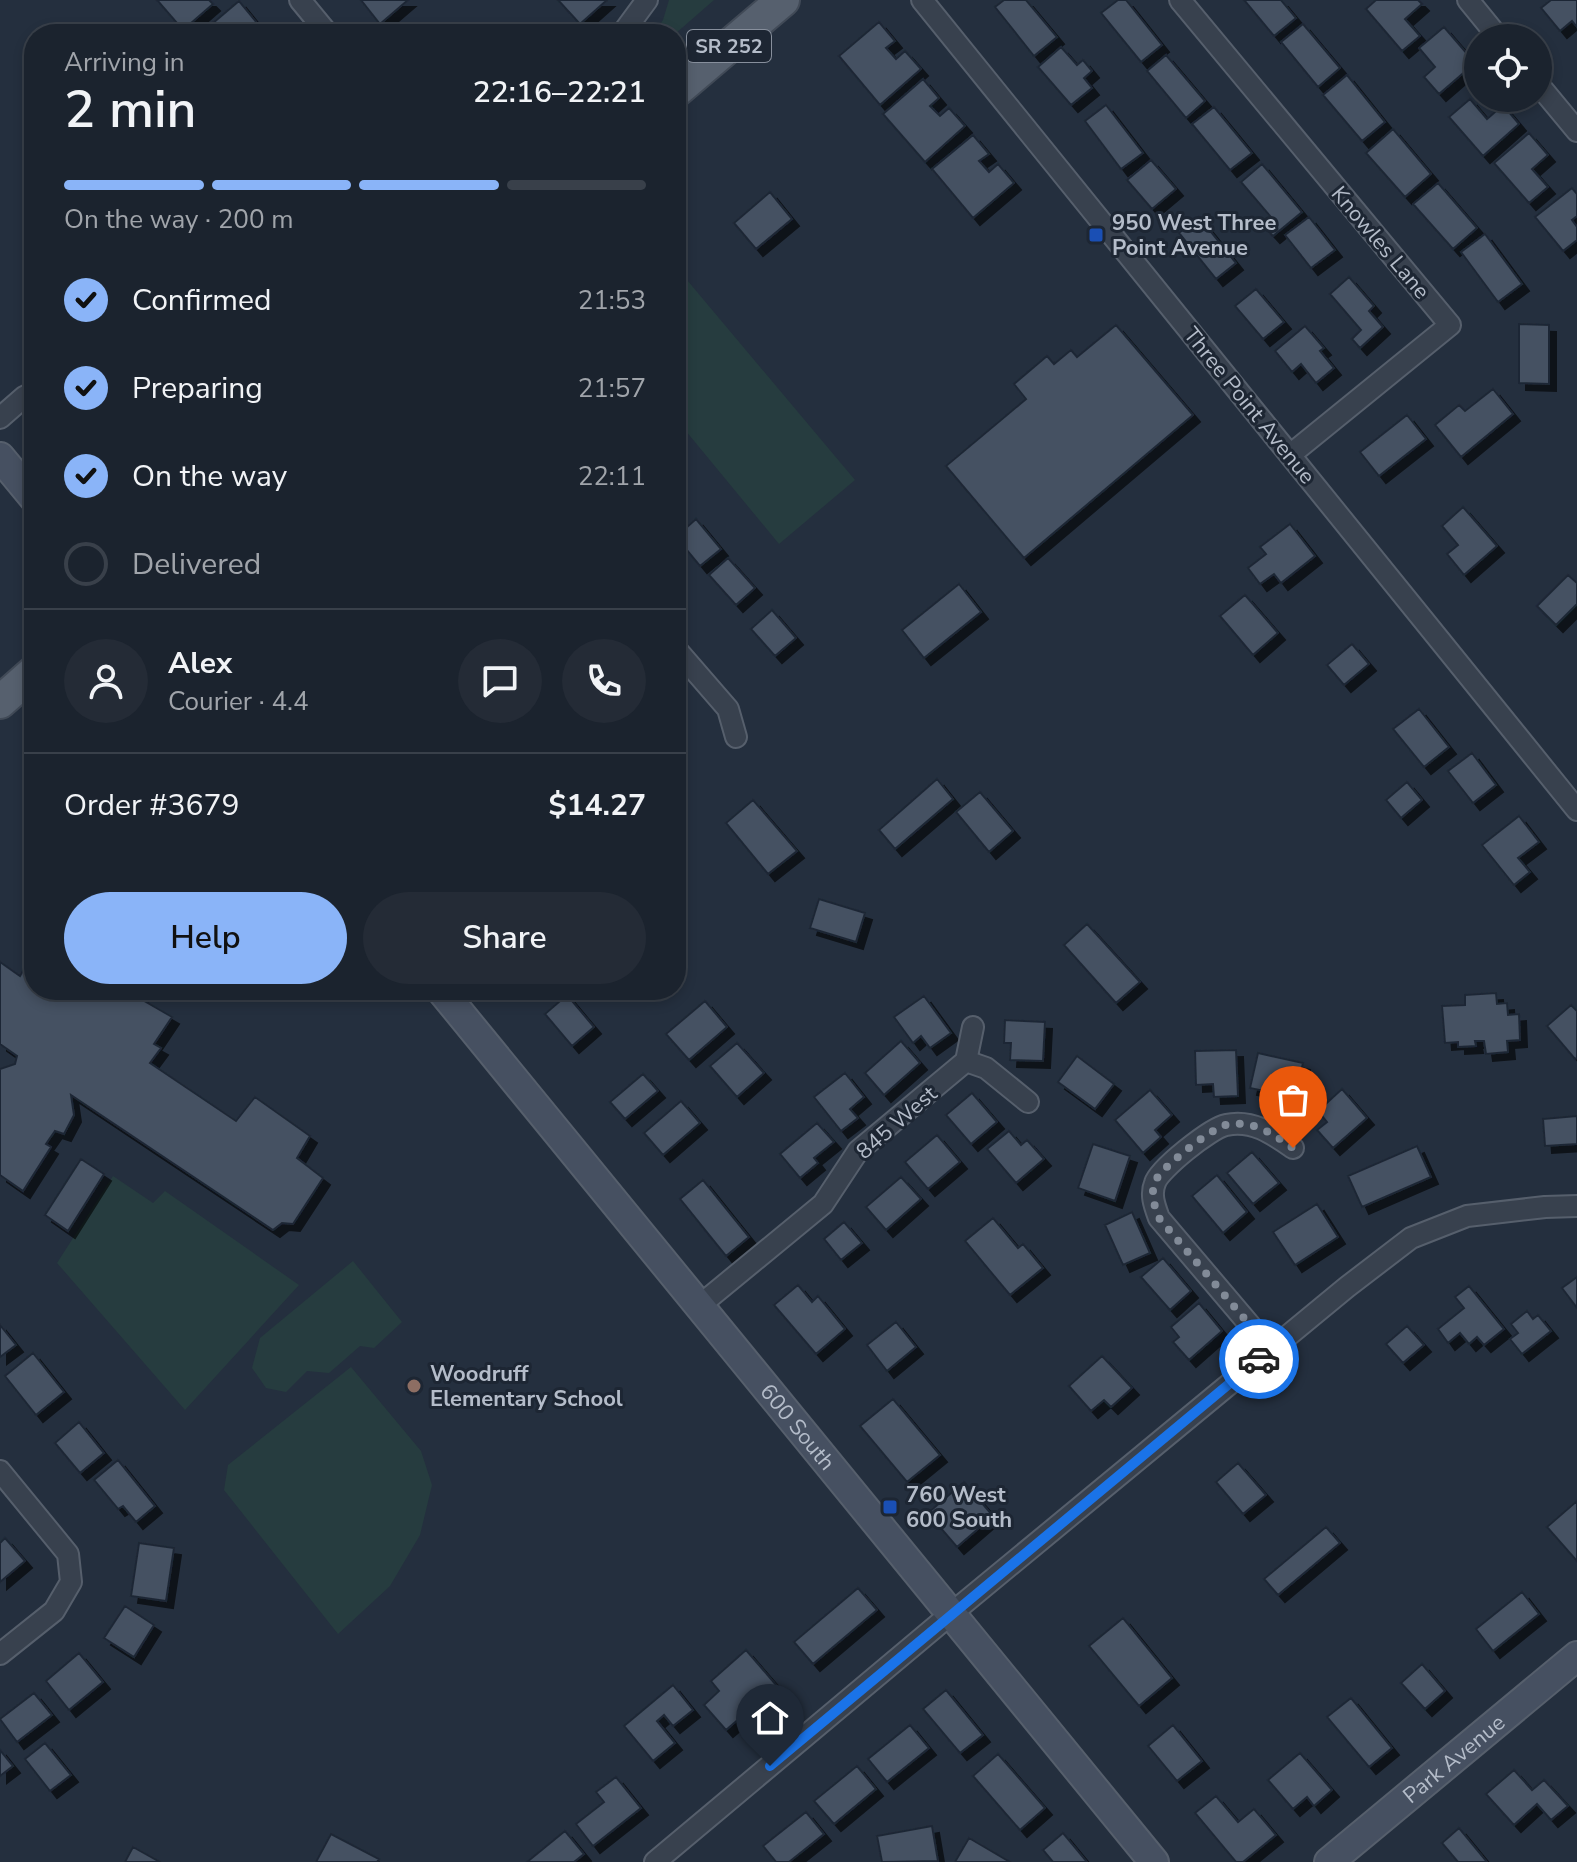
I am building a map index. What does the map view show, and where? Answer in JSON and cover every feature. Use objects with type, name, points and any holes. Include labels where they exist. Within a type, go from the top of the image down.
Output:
[{"type":"main road","name":"SR 252","points":[[686,82],[783,0]]},
{"type":"main road","points":[[0,702],[24,681]]},
{"type":"street","points":[[300,0],[320,24]]},
{"type":"street","points":[[629,24],[647,0]]},
{"type":"street","name":"Three Point Avenue","points":[[922,0],[1577,810]]},
{"type":"street","name":"Knowles Lane","points":[[1180,0],[1450,325],[1290,455]]},
{"type":"street","points":[[1468,0],[1488,24]]},
{"type":"street","points":[[1552,101],[1577,131]]},
{"type":"street","points":[[0,418],[24,397]]},
{"type":"street","points":[[0,457],[24,486]]},
{"type":"street","points":[[686,661],[728,709],[736,737]]},
{"type":"street","name":"600 South","points":[[449,1000],[1154,1862]]},
{"type":"street","points":[[973,1027],[966,1061],[986,1068],[1028,1102]]},
{"type":"street","name":"845 West","points":[[699,1306],[823,1204],[858,1151],[966,1061]]},
{"type":"street","points":[[1271,1350],[1159,1218],[1153,1200],[1155,1182],[1165,1168],[1210,1131],[1226,1125],[1248,1124],[1270,1132],[1293,1148]]},
{"type":"street","points":[[655,1862],[952,1613],[1347,1287],[1411,1238],[1467,1216],[1577,1206]]},
{"type":"street","points":[[0,1471],[68,1554],[71,1582],[54,1611],[0,1654]]},
{"type":"street","name":"Park Avenue","points":[[1329,1862],[1577,1656]]},
{"type":"green space","points":[[669,0],[714,0],[686,24],[660,24]]},
{"type":"green space","points":[[686,281],[855,480],[779,544],[686,431]]},
{"type":"green space","points":[[113,1176],[153,1203],[165,1191],[299,1285],[185,1410],[57,1263]]},
{"type":"green space","points":[[353,1261],[402,1322],[374,1348],[360,1346],[329,1373],[307,1371],[286,1392],[266,1388],[252,1368],[260,1338]]},
{"type":"green space","points":[[351,1367],[421,1451],[432,1485],[420,1535],[390,1586],[338,1634],[224,1490],[228,1465]]},
{"type":"building","points":[[157,0],[209,0],[213,4],[190,24],[178,24]]},
{"type":"building","points":[[361,0],[408,0],[380,24]]},
{"type":"building","points":[[558,0],[607,0],[580,24]]},
{"type":"building","points":[[1004,0],[1026,0],[1057,37],[1034,56],[995,7]]},
{"type":"building","points":[[1118,0],[1126,0],[1162,45],[1141,62],[1101,13]]},
{"type":"building","points":[[1244,0],[1281,0],[1296,18],[1274,36]]},
{"type":"building","points":[[1376,0],[1418,0],[1422,4],[1405,19],[1420,36],[1402,51],[1366,9]]},
{"type":"building","points":[[1551,0],[1577,0],[1577,27],[1572,21],[1560,31],[1541,8]]},
{"type":"building","points":[[239,1],[258,24],[212,24]]},
{"type":"building","points":[[879,22],[895,41],[886,48],[896,59],[905,51],[921,69],[880,105],[839,56]]},
{"type":"building","points":[[1303,24],[1340,68],[1318,87],[1281,42]]},
{"type":"building","points":[[1444,27],[1464,50],[1464,72],[1439,94],[1424,77],[1435,67],[1419,48]]},
{"type":"building","points":[[1061,47],[1077,65],[1083,60],[1092,71],[1084,78],[1092,88],[1071,105],[1038,67]]},
{"type":"building","points":[[1166,55],[1205,101],[1186,118],[1147,71]]},
{"type":"building","points":[[1347,75],[1385,122],[1362,141],[1323,95]]},
{"type":"building","points":[[923,79],[939,98],[930,106],[940,116],[949,108],[965,126],[925,162],[883,114]]},
{"type":"building","points":[[1464,104],[1464,112],[1481,112],[1487,119],[1495,112],[1509,112],[1519,124],[1483,156],[1449,117]]},
{"type":"building","points":[[1106,105],[1143,153],[1121,169],[1085,121]]},
{"type":"building","points":[[1214,107],[1252,153],[1230,170],[1192,124]]},
{"type":"building","points":[[1393,129],[1431,174],[1405,197],[1366,153]]},
{"type":"building","points":[[1529,133],[1548,155],[1532,169],[1548,187],[1529,203],[1494,163]]},
{"type":"building","points":[[973,135],[989,154],[979,161],[989,172],[998,164],[1014,183],[973,218],[932,169]]},
{"type":"building","points":[[1151,160],[1176,189],[1152,209],[1127,180]]},
{"type":"building","points":[[1262,164],[1302,212],[1273,236],[1262,224],[1271,217],[1241,182]]},
{"type":"building","points":[[1438,183],[1477,228],[1453,249],[1413,204]]},
{"type":"building","points":[[1572,188],[1577,194],[1577,216],[1572,220],[1577,227],[1577,240],[1563,251],[1535,217]]},
{"type":"building","points":[[770,192],[792,219],[756,249],[734,223]]},
{"type":"building","points":[[1199,217],[1236,263],[1216,279],[1179,233]]},
{"type":"building","points":[[1309,217],[1335,250],[1311,268],[1285,235]]},
{"type":"building","points":[[1485,234],[1522,284],[1498,302],[1461,252]]},
{"type":"building","points":[[1349,277],[1374,306],[1369,311],[1383,327],[1360,348],[1352,339],[1361,330],[1330,294]]},
{"type":"building","points":[[1256,289],[1284,322],[1263,339],[1235,306]]},
{"type":"building","points":[[1519,324],[1549,325],[1549,384],[1519,383]]},
{"type":"building","points":[[1116,325],[1193,415],[1024,558],[946,466],[1026,399],[1014,384],[1047,356],[1054,364],[1071,350],[1077,357]]},
{"type":"building","points":[[1305,326],[1324,348],[1320,351],[1334,368],[1316,383],[1301,364],[1292,372],[1275,351]]},
{"type":"building","points":[[1493,389],[1513,414],[1461,457],[1435,425],[1459,405],[1465,411]]},
{"type":"building","points":[[1407,415],[1426,439],[1379,476],[1360,452]]},
{"type":"building","points":[[1463,507],[1497,546],[1464,575],[1447,554],[1458,545],[1442,526]]},
{"type":"building","points":[[696,519],[721,549],[700,566],[686,549],[686,528]]},
{"type":"building","points":[[1290,524],[1315,556],[1281,583],[1274,574],[1260,584],[1248,568],[1266,554],[1260,547]]},
{"type":"building","points":[[728,558],[755,588],[736,605],[709,575]]},
{"type":"building","points":[[1568,575],[1577,583],[1577,604],[1556,625],[1537,606]]},
{"type":"building","points":[[959,584],[981,612],[924,658],[902,630]]},
{"type":"building","points":[[1245,595],[1278,633],[1253,655],[1220,616]]},
{"type":"building","points":[[772,610],[796,638],[775,656],[751,629]]},
{"type":"building","points":[[1352,644],[1369,664],[1344,685],[1327,665]]},
{"type":"building","points":[[1419,709],[1449,747],[1424,767],[1393,729]]},
{"type":"building","points":[[1472,753],[1496,785],[1473,803],[1448,771]]},
{"type":"building","points":[[937,779],[953,799],[895,849],[879,830]]},
{"type":"building","points":[[1407,782],[1422,800],[1401,818],[1386,800]]},
{"type":"building","points":[[980,792],[1013,831],[989,852],[956,812]]},
{"type":"building","points":[[753,800],[797,851],[768,874],[726,823]]},
{"type":"building","points":[[1519,816],[1539,842],[1518,858],[1530,872],[1514,885],[1482,845]]},
{"type":"building","points":[[819,899],[865,913],[856,942],[810,928]]},
{"type":"building","points":[[1087,924],[1140,982],[1116,1003],[1064,945]]},
{"type":"building","points":[[0,962],[20,976],[24,969],[24,1000],[142,1000],[172,1017],[154,1044],[161,1048],[150,1063],[236,1121],[255,1097],[310,1136],[297,1158],[323,1178],[293,1224],[282,1223],[273,1230],[71,1095],[74,1115],[64,1134],[55,1131],[46,1144],[51,1147],[23,1191],[0,1175],[0,1069],[15,1064],[17,1056],[0,1044]]},
{"type":"building","points":[[1496,993],[1497,1004],[1507,1003],[1508,1015],[1519,1014],[1520,1040],[1507,1041],[1508,1052],[1486,1054],[1484,1041],[1475,1041],[1476,1046],[1458,1047],[1458,1042],[1445,1043],[1442,1006],[1465,1005],[1465,995]]},
{"type":"building","points":[[924,996],[951,1033],[930,1048],[921,1036],[913,1043],[894,1017]]},
{"type":"building","points":[[561,1000],[571,1000],[594,1027],[572,1046],[545,1014]]},
{"type":"building","points":[[705,1001],[727,1027],[689,1060],[666,1034]]},
{"type":"building","points":[[1571,1005],[1577,1011],[1575,1059],[1547,1026]]},
{"type":"building","points":[[1005,1020],[1045,1022],[1043,1061],[1010,1060],[1011,1043],[1004,1043]]},
{"type":"building","points":[[901,1041],[920,1063],[884,1095],[865,1073]]},
{"type":"building","points":[[737,1043],[764,1073],[737,1097],[710,1066]]},
{"type":"building","points":[[1236,1050],[1238,1096],[1214,1097],[1213,1084],[1196,1085],[1195,1051]]},
{"type":"building","points":[[1258,1053],[1303,1063],[1293,1106],[1268,1100],[1269,1092],[1250,1088]]},
{"type":"building","points":[[1077,1056],[1114,1084],[1095,1109],[1058,1082]]},
{"type":"building","points":[[845,1073],[864,1097],[850,1109],[858,1118],[841,1131],[814,1097]]},
{"type":"building","points":[[643,1074],[658,1091],[625,1119],[610,1102]]},
{"type":"building","points":[[1342,1089],[1367,1118],[1333,1148],[1317,1130],[1327,1122],[1318,1111]]},
{"type":"building","points":[[1150,1090],[1172,1115],[1155,1130],[1161,1137],[1143,1153],[1115,1120]]},
{"type":"building","points":[[972,1093],[997,1122],[971,1144],[946,1115]]},
{"type":"building","points":[[681,1101],[700,1123],[663,1155],[644,1133]]},
{"type":"building","points":[[1577,1116],[1577,1144],[1545,1146],[1543,1119]]},
{"type":"building","points":[[817,1123],[834,1142],[814,1158],[818,1163],[800,1178],[780,1154]]},
{"type":"building","points":[[1009,1131],[1021,1145],[1027,1140],[1044,1159],[1016,1183],[987,1149]]},
{"type":"building","points":[[937,1135],[960,1162],[928,1189],[905,1162]]},
{"type":"building","points":[[1093,1144],[1130,1156],[1115,1201],[1078,1188]]},
{"type":"building","points":[[1417,1146],[1431,1177],[1362,1207],[1348,1176]]},
{"type":"building","points":[[1252,1152],[1279,1183],[1253,1204],[1227,1173]]},
{"type":"building","points":[[81,1159],[104,1174],[68,1231],[45,1215]]},
{"type":"building","points":[[1217,1175],[1247,1212],[1223,1233],[1192,1196]]},
{"type":"building","points":[[901,1177],[921,1199],[886,1230],[866,1207]]},
{"type":"building","points":[[703,1180],[749,1237],[726,1256],[680,1199]]},
{"type":"building","points":[[1317,1204],[1338,1237],[1295,1265],[1273,1232]]},
{"type":"building","points":[[1132,1212],[1150,1253],[1123,1265],[1105,1225]]},
{"type":"building","points":[[993,1218],[1018,1248],[1023,1244],[1043,1268],[1010,1295],[965,1241]]},
{"type":"building","points":[[844,1222],[862,1243],[841,1260],[824,1239]]},
{"type":"building","points":[[1163,1258],[1191,1291],[1170,1310],[1141,1277]]},
{"type":"building","points":[[1577,1277],[1577,1308],[1562,1288]]},
{"type":"building","points":[[798,1285],[812,1302],[818,1296],[845,1329],[816,1354],[774,1305]]},
{"type":"building","points":[[1469,1286],[1504,1329],[1484,1345],[1477,1337],[1469,1344],[1460,1333],[1448,1343],[1438,1329],[1464,1308],[1455,1297]]},
{"type":"building","points":[[1199,1303],[1222,1331],[1189,1360],[1173,1342],[1179,1337],[1171,1327]]},
{"type":"building","points":[[1527,1311],[1533,1319],[1538,1315],[1551,1331],[1522,1354],[1510,1339],[1518,1333],[1511,1324]]},
{"type":"building","points":[[896,1322],[916,1347],[887,1371],[867,1345]]},
{"type":"building","points":[[0,1325],[16,1345],[0,1357]]},
{"type":"building","points":[[1407,1326],[1424,1345],[1403,1363],[1386,1344]]},
{"type":"building","points":[[33,1353],[64,1392],[36,1415],[5,1376]]},
{"type":"building","points":[[1102,1356],[1132,1388],[1111,1407],[1104,1400],[1091,1411],[1069,1386]]},
{"type":"building","points":[[893,1399],[940,1455],[907,1482],[860,1426]]},
{"type":"building","points":[[79,1422],[104,1453],[80,1473],[55,1443]]},
{"type":"building","points":[[118,1460],[155,1506],[136,1522],[123,1506],[118,1509],[94,1480]]},
{"type":"building","points":[[1238,1463],[1266,1495],[1243,1514],[1216,1482]]},
{"type":"building","points":[[964,1482],[993,1516],[957,1547],[928,1513]]},
{"type":"building","points":[[1577,1501],[1577,1561],[1547,1527]]},
{"type":"building","points":[[1326,1527],[1340,1543],[1278,1595],[1264,1579]]},
{"type":"building","points":[[5,1538],[25,1561],[0,1582],[0,1543]]},
{"type":"building","points":[[139,1543],[174,1548],[166,1601],[131,1596]]},
{"type":"building","points":[[858,1588],[877,1610],[813,1664],[794,1642]]},
{"type":"building","points":[[1522,1592],[1539,1614],[1493,1651],[1476,1629]]},
{"type":"building","points":[[125,1606],[154,1625],[134,1657],[104,1638]]},
{"type":"building","points":[[1123,1618],[1172,1678],[1139,1706],[1089,1646]]},
{"type":"building","points":[[746,1650],[777,1686],[726,1730],[704,1705],[719,1691],[711,1681]]},
{"type":"building","points":[[79,1653],[103,1682],[69,1710],[46,1681]]},
{"type":"building","points":[[1422,1664],[1445,1691],[1425,1709],[1401,1683]]},
{"type":"building","points":[[673,1685],[693,1710],[673,1726],[664,1715],[657,1721],[675,1743],[653,1761],[624,1726]]},
{"type":"building","points":[[946,1690],[983,1735],[960,1753],[923,1709]]},
{"type":"building","points":[[34,1693],[52,1715],[17,1742],[0,1719]]},
{"type":"building","points":[[1351,1698],[1392,1748],[1369,1767],[1327,1717]]},
{"type":"building","points":[[910,1725],[929,1748],[887,1782],[868,1759]]},
{"type":"building","points":[[1173,1725],[1202,1761],[1177,1781],[1148,1746]]},
{"type":"building","points":[[45,1743],[71,1775],[50,1791],[25,1759]]},
{"type":"building","points":[[0,1750],[13,1766],[0,1776]]},
{"type":"building","points":[[1300,1753],[1332,1790],[1314,1806],[1307,1797],[1293,1809],[1268,1780]]},
{"type":"building","points":[[998,1754],[1045,1808],[1020,1830],[973,1776]]},
{"type":"building","points":[[857,1766],[876,1789],[834,1824],[814,1801]]},
{"type":"building","points":[[1514,1770],[1532,1790],[1544,1780],[1568,1806],[1551,1820],[1537,1804],[1514,1825],[1486,1794]]},
{"type":"building","points":[[616,1777],[641,1808],[593,1846],[576,1824],[604,1802],[596,1792]]},
{"type":"building","points":[[1216,1796],[1238,1822],[1254,1809],[1276,1835],[1243,1862],[1236,1862],[1195,1813]]},
{"type":"building","points":[[806,1812],[824,1834],[789,1862],[776,1862],[763,1846]]},
{"type":"building","points":[[932,1826],[938,1861],[882,1862],[877,1836]]},
{"type":"building","points":[[1459,1828],[1487,1862],[1458,1862],[1442,1843]]},
{"type":"building","points":[[565,1831],[584,1854],[574,1862],[527,1862]]},
{"type":"building","points":[[1063,1833],[1087,1862],[1053,1862],[1043,1850]]},
{"type":"building","points":[[331,1834],[379,1859],[377,1862],[316,1862]]},
{"type":"building","points":[[969,1838],[1010,1862],[955,1862]]},
{"type":"building","points":[[133,1847],[160,1862],[125,1862]]},
{"type":"way so far","points":[[1259,1359],[1271,1350],[1159,1218],[1153,1200],[1155,1182],[1165,1168],[1210,1131],[1226,1125],[1248,1124],[1270,1132],[1293,1148]]},
{"type":"place","name":"950 West Three Point Avenue","points":[[1096,235]]},
{"type":"place","name":"Woodruff Elementary School","points":[[414,1386]]},
{"type":"place","name":"760 West 600 South","points":[[890,1507]]},
{"type":"route","points":[[770,1766],[1259,1359]]}]
